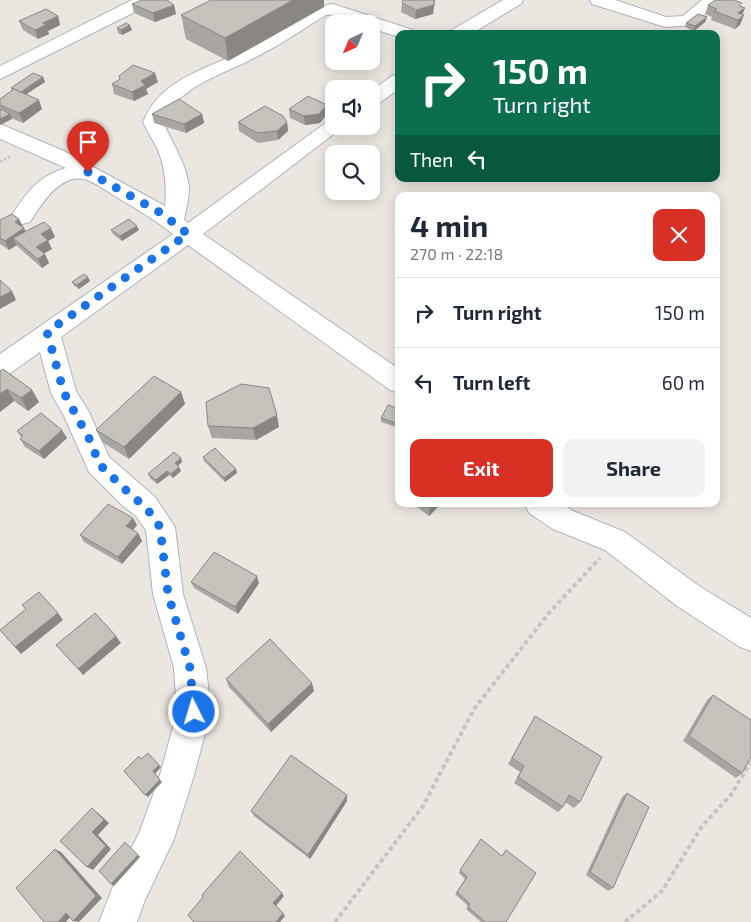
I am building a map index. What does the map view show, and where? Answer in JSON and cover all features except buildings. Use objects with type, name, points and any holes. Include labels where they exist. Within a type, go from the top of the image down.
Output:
[{"type":"street","points":[[0,73],[145,0]]},
{"type":"street","points":[[465,30],[515,0]]},
{"type":"street","points":[[598,0],[665,22],[688,21],[712,0]]},
{"type":"street","points":[[180,228],[178,188],[168,149],[160,138],[153,122],[161,106],[168,98],[210,72],[235,61],[320,11],[333,9],[395,30]]},
{"type":"street","points":[[380,94],[395,83]]},
{"type":"street","points":[[0,130],[15,139],[57,155],[180,228],[395,380]]},
{"type":"street","points":[[0,366],[47,332],[180,228],[325,132]]},
{"type":"street","points":[[22,217],[30,203],[45,188],[61,177],[88,172]]},
{"type":"street","points":[[47,332],[64,393],[91,442],[99,464],[134,498],[145,506],[160,527],[168,594],[190,668],[194,712],[177,775],[156,839],[129,892],[118,922]]},
{"type":"street","points":[[544,507],[564,520],[615,541],[688,596],[751,636]]},
{"type":"path","points":[[335,922],[423,806],[474,709],[549,613],[615,541]]},
{"type":"path","points":[[625,922],[662,892],[702,826],[731,794],[751,761]]},
{"type":"route","points":[[88,172],[161,213],[188,234],[47,332],[64,393],[91,442],[99,464],[134,498],[145,506],[160,527],[168,594],[184,641],[190,668],[194,712]]}]
